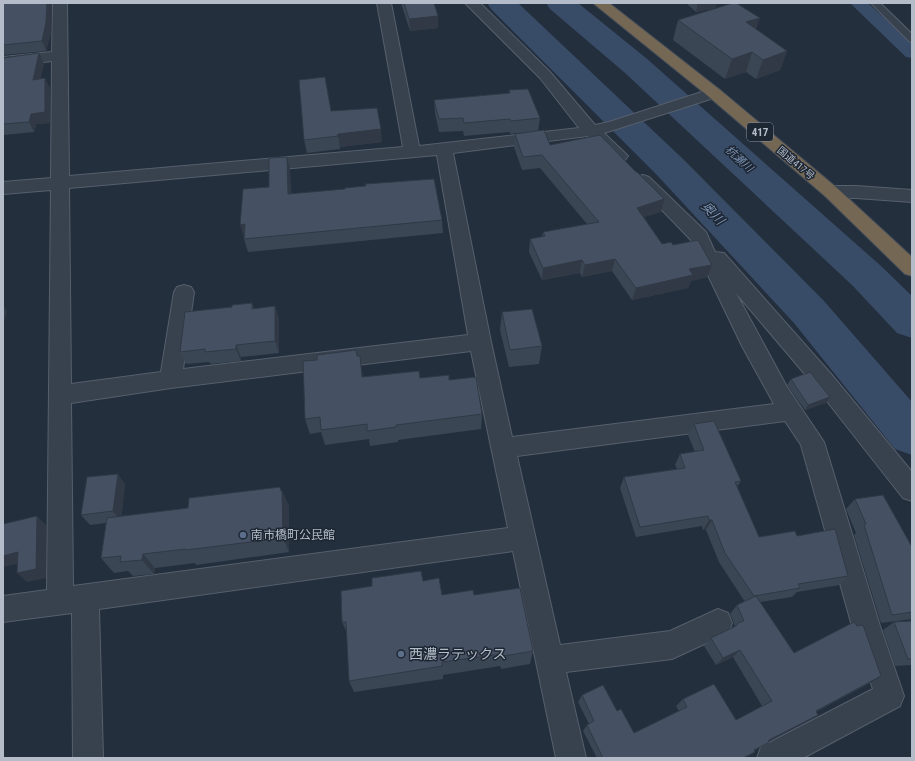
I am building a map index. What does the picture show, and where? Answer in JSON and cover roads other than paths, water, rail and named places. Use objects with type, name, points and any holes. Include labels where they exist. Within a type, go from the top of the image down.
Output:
[{"type":"highway","name":"国道417号","points":[[600,3],[707,96],[831,192],[912,269]]},
{"type":"street","points":[[60,3],[60,394],[72,600],[88,758]]},
{"type":"street","points":[[384,3],[412,152]]},
{"type":"street","points":[[472,3],[545,75],[585,124],[604,128],[823,380],[912,490]]},
{"type":"street","points":[[3,62],[60,56]]},
{"type":"street","points":[[3,188],[412,152],[604,128],[707,96]]},
{"type":"street","points":[[444,148],[480,342],[571,758]]},
{"type":"street","points":[[831,192],[856,192],[912,196]]},
{"type":"street","points":[[699,237],[749,339],[779,393],[812,442],[866,626],[890,696],[801,752],[772,758]]},
{"type":"street","points":[[171,379],[184,292]]},
{"type":"street","points":[[60,394],[171,379],[480,342]]},
{"type":"street","points":[[504,448],[791,411]]},
{"type":"street","points":[[3,608],[72,600],[524,538]]},
{"type":"street","points":[[550,660],[672,645],[718,623]]},
{"type":"lane","points":[[875,3],[912,39]]},
{"type":"waterway","name":"奥川","points":[[501,3],[670,167],[809,312],[912,435]]},
{"type":"waterway","name":"杭瀬川","points":[[560,3],[635,65],[867,276],[912,322]]},
{"type":"waterway","points":[[858,3],[912,53]]},
{"type":"place","name":"南市橋町公民館","points":[[243,535]]},
{"type":"place","name":"西濃ラテックス","points":[[401,654]]}]
